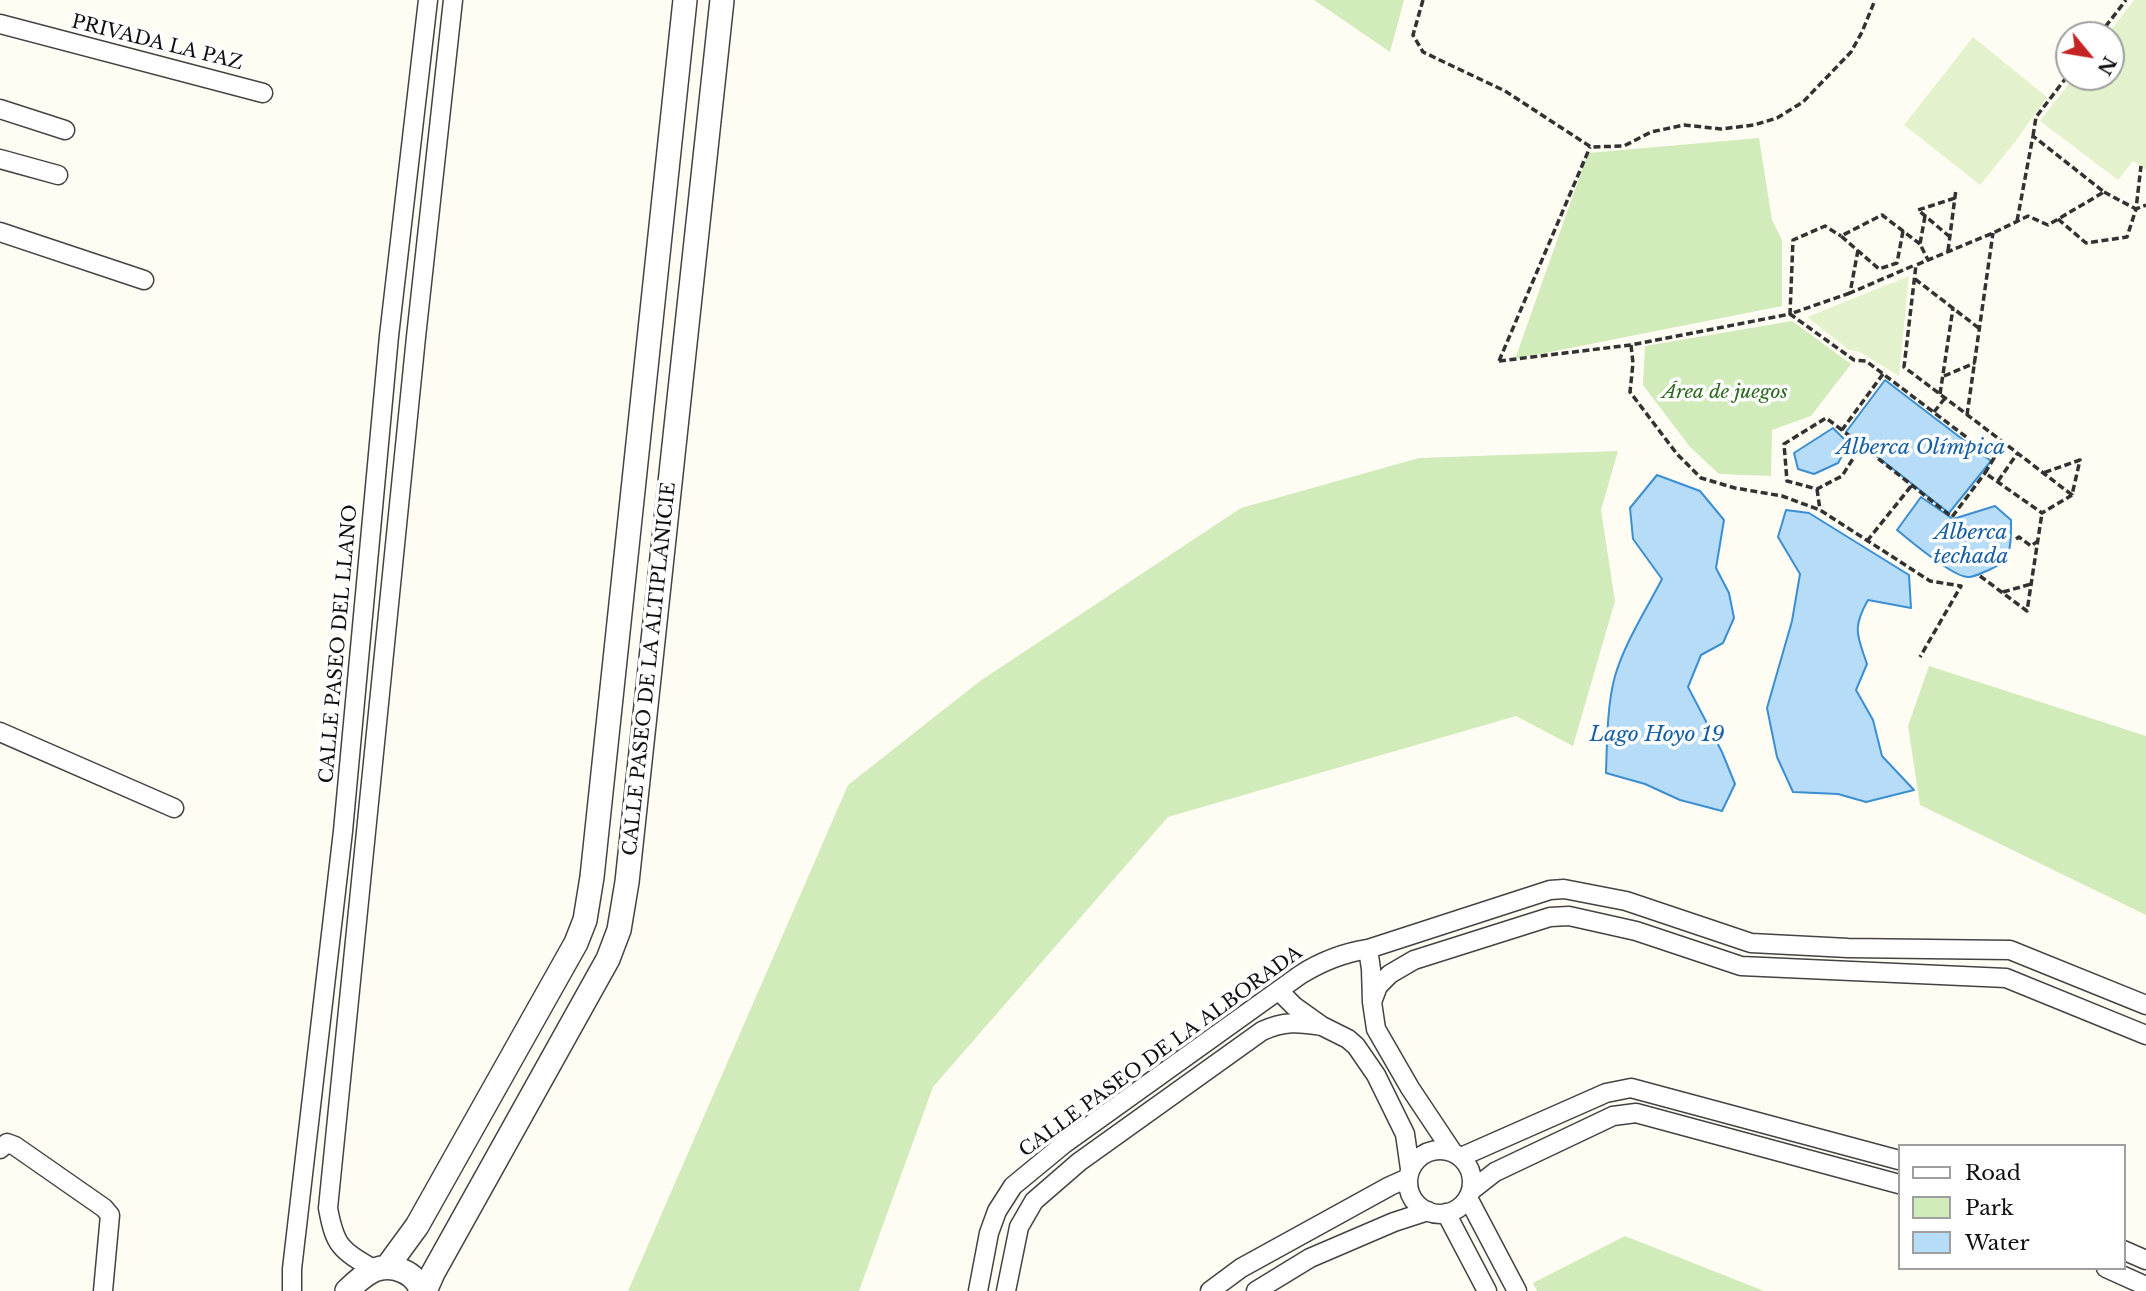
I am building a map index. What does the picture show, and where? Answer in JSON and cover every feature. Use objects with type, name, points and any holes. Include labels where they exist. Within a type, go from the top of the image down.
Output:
[{"type":"street","name":"CALLE PASEO DEL LLANO","points":[[292,1291],[292,1269],[343,831],[389,336],[428,0]]},
{"type":"street","points":[[423,1291],[416,1279],[407,1272],[381,1268],[348,1254],[340,1247],[332,1232],[328,1208],[416,337],[453,0]]},
{"type":"street","name":"CALLE PASEO DE LA ALTIPLANICIE","points":[[347,1291],[381,1268],[417,1226],[576,943],[585,920],[592,877],[685,0]]},
{"type":"street","name":"CALLE PASEO DE LA ALTIPLANICIE","points":[[423,1291],[608,959],[619,930],[627,882],[722,0]]},
{"type":"street","name":"PRIVADA LA PAZ","points":[[0,24],[263,93]]},
{"type":"street","points":[[0,109],[65,130]]},
{"type":"street","points":[[0,159],[58,175]]},
{"type":"street","points":[[0,232],[144,280]]},
{"type":"street","points":[[389,336],[416,337]]},
{"type":"street","points":[[636,454],[672,458]]},
{"type":"street","points":[[0,732],[174,808]]},
{"type":"street","points":[[343,831],[367,834]]},
{"type":"street","points":[[592,877],[627,882]]},
{"type":"street","name":"CALLE PASEO DE LA ALBORADA","points":[[978,1291],[987,1242],[997,1211],[1013,1186],[1064,1144],[1279,991],[1322,961],[1346,952],[1368,949],[1550,890],[1564,889],[1626,901],[1751,943],[1848,948],[2011,950],[2146,1005]]},
{"type":"street","points":[[1659,939],[1668,915]]},
{"type":"street","points":[[1372,1002],[1378,986],[1390,974],[1414,960],[1550,917],[1569,916],[1636,931],[1741,966],[2006,978],[2146,1035]]},
{"type":"street","points":[[1368,949],[1374,1022],[1410,1088],[1471,1171],[1470,1194],[1517,1291]]},
{"type":"street","points":[[2034,989],[2044,963]]},
{"type":"street","points":[[1279,991],[1294,1006],[1322,1026],[1348,1038],[1376,1075],[1405,1134],[1414,1200],[1437,1212],[1487,1291]]},
{"type":"street","points":[[1348,1038],[1374,1022]]},
{"type":"street","points":[[1006,1291],[1018,1227],[1034,1200],[1079,1162],[1262,1031],[1278,1024],[1322,1026]]},
{"type":"street","points":[[1210,1291],[1241,1268],[1409,1174],[1419,1158],[1426,1153],[1435,1150],[1457,1154],[1606,1093],[1631,1088],[1898,1160]]},
{"type":"street","points":[[1256,1291],[1310,1258],[1394,1222],[1462,1205],[1470,1194],[1495,1172],[1614,1116],[1636,1113],[1898,1184]]},
{"type":"street","points":[[0,1149],[7,1143],[15,1146],[104,1208],[110,1215],[103,1291]]},
{"type":"street","points":[[987,1242],[1014,1249]]},
{"type":"street","points":[[2125,1251],[2146,1260]]},
{"type":"street","points":[[2110,1270],[2146,1286]]},
{"type":"path","points":[[1423,0],[1413,35],[1423,52],[1505,90],[1591,147],[1625,146],[1651,132],[1684,125],[1721,129],[1754,125],[1777,118],[1803,102],[1851,51],[1875,0]]},
{"type":"path","points":[[2110,21],[2126,0]]},
{"type":"path","points":[[2017,221],[2036,117],[2056,91]]},
{"type":"path","points":[[2033,136],[2104,192],[2136,209],[2146,205]]},
{"type":"path","points":[[1591,147],[1499,361],[1632,345],[1790,314],[1850,293],[2028,216],[2048,225],[2104,192]]},
{"type":"path","points":[[2058,219],[2086,243],[2127,237],[2136,209],[2141,166]]},
{"type":"path","points":[[1948,251],[1956,189]]},
{"type":"path","points":[[1950,237],[1918,210],[1955,198]]},
{"type":"path","points":[[1841,236],[1882,215],[1920,244],[1928,260]]},
{"type":"path","points":[[1920,244],[1925,216]]},
{"type":"path","points":[[1790,314],[1793,240],[1825,226],[1841,236],[1879,269],[1882,279]]},
{"type":"path","points":[[1879,269],[1897,262],[1903,231]]},
{"type":"path","points":[[1967,415],[1993,233]]},
{"type":"path","points":[[1850,293],[1858,250]]},
{"type":"path","points":[[1916,265],[1904,367],[2072,495]]},
{"type":"path","points":[[1914,279],[1980,328]]},
{"type":"path","points":[[1940,394],[1953,308]]},
{"type":"path","points":[[1790,314],[1854,360],[1866,361],[1994,458],[1952,517],[1912,485],[1842,430],[1826,418],[1784,444],[1787,481],[1817,489],[1842,476],[1861,445]]},
{"type":"path","points":[[1632,345],[1630,392],[1677,454],[1701,478],[1735,488],[1782,496],[1820,510],[1930,581],[1961,586],[1920,657]]},
{"type":"path","points":[[1943,376],[1975,363]]},
{"type":"path","points":[[1842,430],[1884,374]]},
{"type":"path","points":[[1934,412],[1945,398]]},
{"type":"path","points":[[1998,481],[2017,453]]},
{"type":"path","points":[[2042,513],[2072,495],[2080,460],[2043,473]]},
{"type":"path","points":[[1985,473],[2042,513]]},
{"type":"path","points":[[1867,541],[1912,485]]},
{"type":"path","points":[[1817,489],[1820,510]]},
{"type":"path","points":[[1980,576],[2027,611],[2042,513]]},
{"type":"path","points":[[2016,539],[2019,537],[2031,546],[2038,541]]},
{"type":"path","points":[[2002,592],[2031,584]]},
{"type":"green space","points":[[1314,0],[1404,0],[1390,52]]},
{"type":"green space","points":[[2134,0],[2146,0],[2146,170],[2133,161],[2118,180],[2040,121],[2063,91],[2125,91],[2125,21],[2118,21]]},
{"type":"green space","points":[[1973,37],[2047,97],[1980,185],[1904,125]]},
{"type":"green space","points":[[1759,138],[1772,220],[1782,240],[1782,306],[1515,359],[1588,153]]},
{"type":"green space","points":[[1909,276],[1899,376],[1860,352],[1849,350],[1807,317]]},
{"type":"green space","name":"Área de juegos","points":[[1792,321],[1851,364],[1811,416],[1772,430],[1771,476],[1719,474],[1690,447],[1643,385],[1645,346]]},
{"type":"green space","points":[[1618,451],[1601,510],[1615,601],[1573,746],[1516,716],[1168,817],[933,1087],[859,1291],[628,1291],[848,785],[980,681],[1241,508],[1419,458]]},
{"type":"green space","points":[[1929,666],[2146,736],[2146,915],[1920,805],[1908,726]]},
{"type":"green space","points":[[1625,1236],[1764,1291],[1537,1291],[1533,1283]]},
{"type":"water","name":"Alberca Olímpica","points":[[1885,380],[1991,461],[1949,513],[1846,432]]},
{"type":"water","points":[[1833,428],[1849,444],[1838,463],[1814,474],[1798,469],[1794,453]]},
{"type":"water","name":"Lago Hoyo 19","points":[[1657,475],[1700,491],[1724,520],[1716,568],[1729,593],[1734,618],[1723,643],[1701,655],[1688,687],[1722,752],[1735,784],[1722,811],[1680,800],[1645,784],[1606,773],[1609,712],[1615,676],[1630,639],[1662,579],[1633,539],[1630,508]]},
{"type":"water","name":"Alberca techada","points":[[1921,497],[1953,519],[1995,506],[2011,520],[2007,556],[1997,566],[1971,577],[1962,576],[1943,566],[1897,530]]},
{"type":"water","name":"Lago Hoyo 19","points":[[1786,510],[1809,513],[1909,575],[1911,608],[1868,600],[1863,610],[1858,632],[1867,664],[1856,690],[1873,720],[1882,756],[1914,790],[1866,802],[1838,794],[1793,792],[1777,757],[1767,708],[1792,621],[1800,574],[1778,537]]}]
